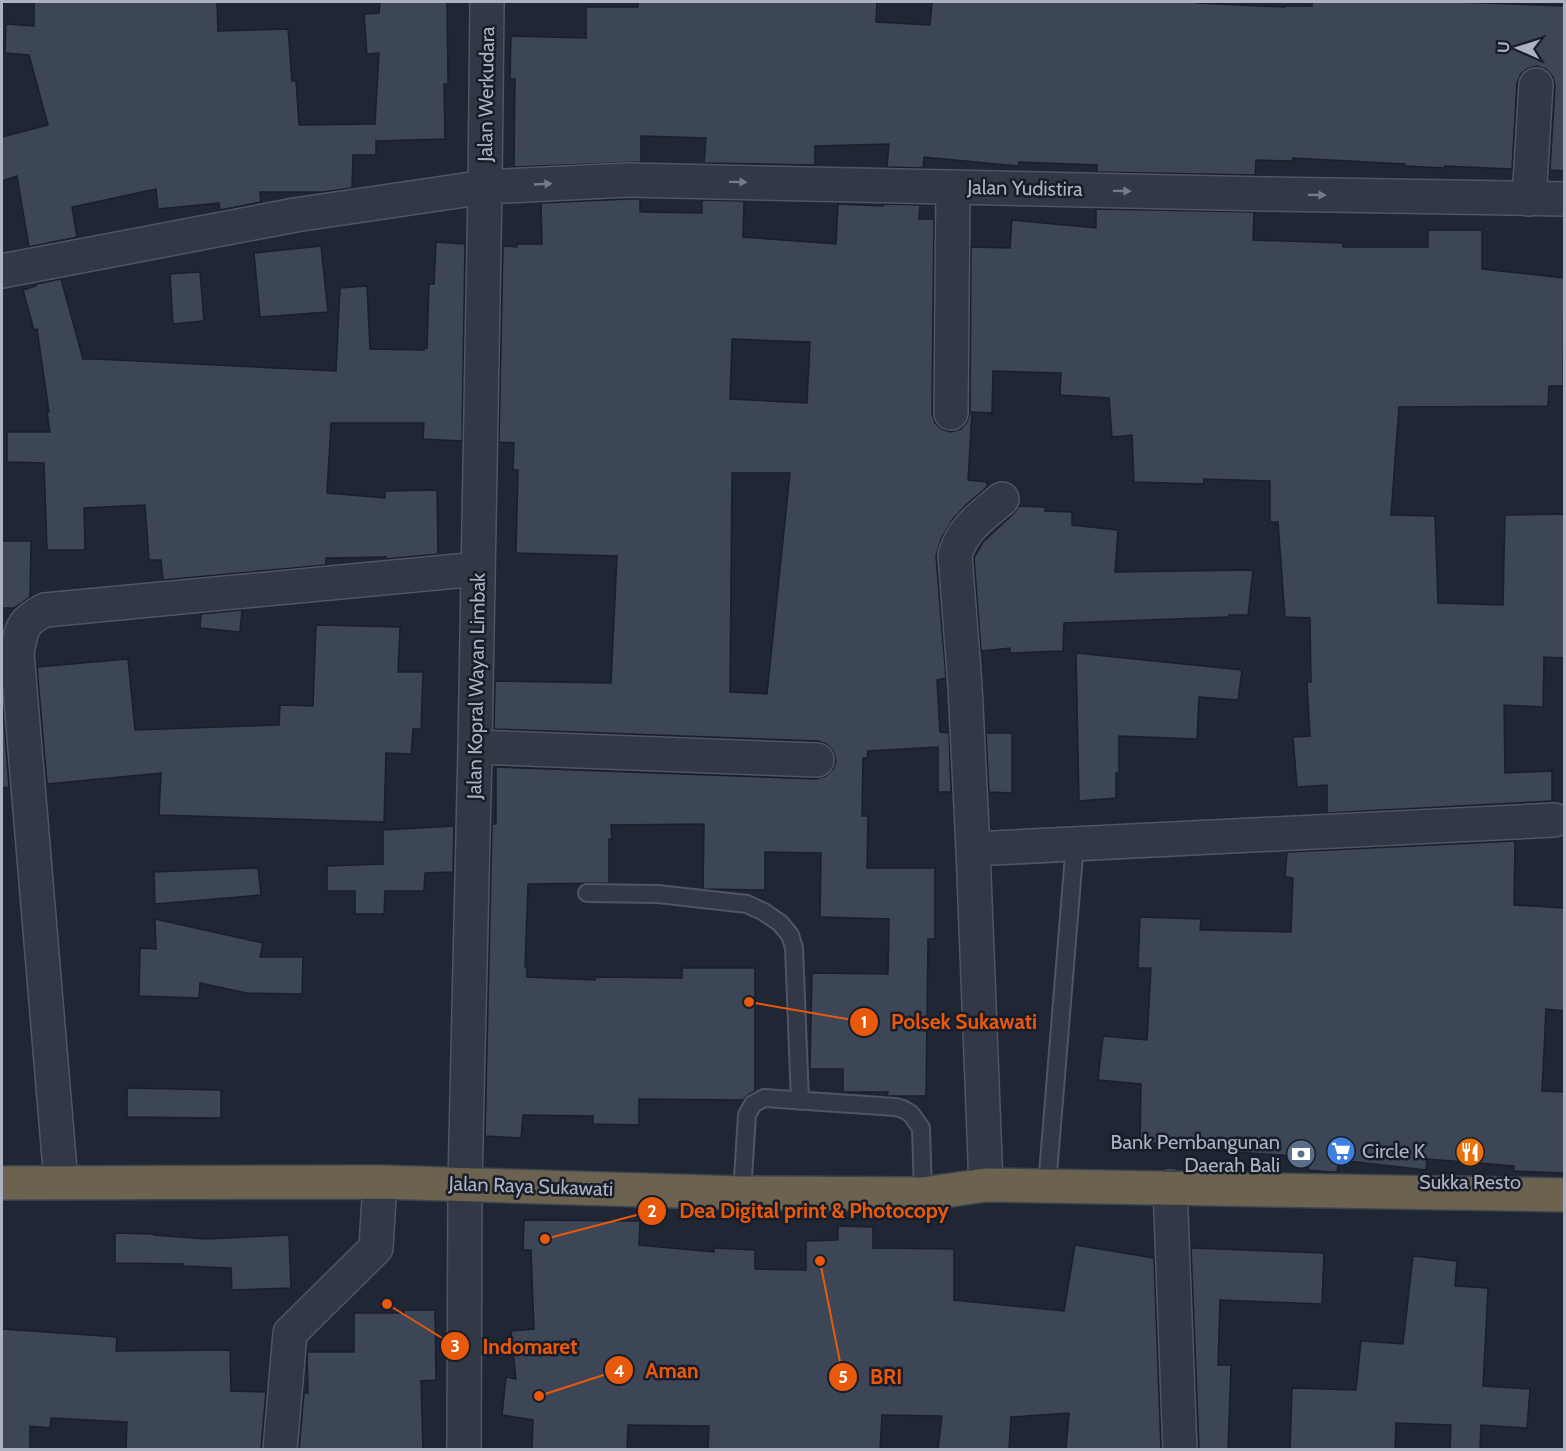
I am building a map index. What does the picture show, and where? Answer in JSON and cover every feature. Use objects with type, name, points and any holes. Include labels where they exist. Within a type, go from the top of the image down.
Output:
[{"type":"highway","name":"Jalan Raya Sukawati","points":[[2,1183],[381,1182],[742,1193],[923,1194],[986,1185],[1564,1195]]},
{"type":"street","name":"Jalan Werkudara","points":[[485,188],[487,2]]},
{"type":"street","points":[[1529,199],[1536,85]]},
{"type":"street","name":"Jalan Yudistira","points":[[2,271],[295,215],[485,188],[628,180],[1266,195],[1564,199]]},
{"type":"street","points":[[951,413],[953,187]]},
{"type":"street","name":"Jalan Kopral Wayan Limbak","points":[[464,1449],[465,1184],[485,188]]},
{"type":"street","points":[[986,1185],[973,849],[955,555],[958,542],[963,534],[1002,499]]},
{"type":"street","points":[[61,1182],[17,653],[24,624],[32,616],[45,610],[478,569]]},
{"type":"street","points":[[475,747],[817,760]]},
{"type":"street","points":[[973,849],[1554,820]]},
{"type":"street","points":[[280,1449],[290,1334],[376,1248],[381,1182]]},
{"type":"street","points":[[1170,1187],[1180,1449]]},
{"type":"lane","points":[[1047,1186],[1074,843]]},
{"type":"lane","points":[[587,893],[658,894],[747,904],[780,923],[790,935],[794,948],[800,1101]]},
{"type":"lane","points":[[742,1193],[747,1115],[753,1104],[764,1098],[903,1109],[911,1114],[921,1128],[923,1194]]},
{"type":"building","points":[[34,2],[217,2],[218,31],[288,29],[292,81],[296,81],[299,125],[375,124],[379,53],[367,54],[364,14],[379,13],[380,2],[447,2],[448,84],[444,84],[445,139],[376,141],[376,155],[353,155],[352,188],[323,192],[260,192],[261,202],[220,210],[219,203],[158,209],[156,189],[72,207],[77,237],[29,247],[17,176],[2,181],[2,137],[48,125],[29,55],[5,53],[6,24],[34,26]]},
{"type":"building","points":[[638,2],[877,2],[876,22],[930,25],[932,2],[1197,2],[1285,7],[1312,6],[1312,2],[1456,2],[1564,6],[1564,171],[1550,170],[1555,86],[1553,77],[1547,70],[1537,66],[1521,74],[1517,83],[1512,169],[1405,166],[1405,164],[1293,158],[1292,161],[1256,160],[1255,175],[1097,172],[1097,165],[1019,162],[1018,166],[924,157],[923,168],[887,167],[889,144],[815,146],[815,165],[704,163],[706,138],[641,136],[641,162],[514,167],[515,79],[510,79],[511,36],[586,38],[586,7],[638,7]]},
{"type":"building","points":[[640,199],[640,211],[642,212],[702,213],[702,200],[744,201],[743,237],[836,244],[838,204],[920,205],[919,219],[934,219],[932,413],[935,423],[950,432],[961,429],[970,413],[971,247],[1010,248],[1012,220],[1096,228],[1096,209],[1254,212],[1253,240],[1343,243],[1343,247],[1428,247],[1428,230],[1482,230],[1482,269],[1564,278],[1563,386],[1549,386],[1548,406],[1399,407],[1391,515],[1435,516],[1438,603],[1503,605],[1505,515],[1564,514],[1564,658],[1544,657],[1543,707],[1504,705],[1505,773],[1552,771],[1552,801],[1327,813],[1327,785],[1297,787],[1293,737],[1310,736],[1307,682],[1311,682],[1310,618],[1285,617],[1278,522],[1270,522],[1270,481],[1204,479],[1204,484],[1134,482],[1132,435],[1112,437],[1109,398],[1060,395],[1061,373],[993,371],[992,413],[972,412],[968,480],[987,482],[987,487],[953,519],[941,539],[936,556],[946,678],[937,680],[940,732],[949,733],[951,792],[938,792],[938,747],[868,751],[867,758],[863,758],[862,816],[868,816],[867,868],[935,868],[935,939],[928,939],[926,1096],[887,1096],[888,1092],[843,1092],[843,1069],[810,1069],[812,973],[888,974],[889,919],[820,917],[821,853],[765,852],[765,890],[703,889],[704,824],[611,825],[609,883],[528,884],[525,967],[527,967],[527,977],[595,980],[595,977],[682,978],[682,968],[755,968],[755,1091],[743,1100],[639,1099],[639,1125],[593,1124],[593,1116],[523,1115],[521,1138],[485,1136],[492,824],[496,824],[496,767],[816,779],[826,776],[833,769],[836,761],[833,751],[826,744],[818,741],[494,729],[495,681],[611,683],[617,556],[516,553],[518,470],[513,470],[514,443],[499,442],[503,246],[542,244],[541,203]],"holes":[[[732,339],[810,342],[807,403],[730,399]],[[732,473],[790,473],[767,694],[730,692]]]},
{"type":"building","points":[[436,242],[465,244],[462,441],[423,439],[424,423],[331,423],[327,493],[385,498],[385,491],[437,490],[438,554],[386,559],[386,557],[326,558],[326,565],[163,580],[161,560],[149,560],[145,505],[84,508],[85,550],[47,550],[44,463],[7,462],[7,432],[50,432],[37,329],[34,330],[23,290],[36,286],[36,284],[61,279],[83,359],[336,371],[340,288],[367,286],[370,349],[424,350],[427,348],[429,284],[434,284]]},
{"type":"building","points":[[321,246],[328,312],[260,317],[254,253]]},
{"type":"building","points":[[200,272],[204,321],[173,324],[170,274]]},
{"type":"building","points":[[1019,506],[1045,507],[1045,511],[1072,512],[1072,525],[1118,530],[1115,572],[1253,570],[1248,615],[1064,623],[1063,651],[1010,653],[1010,648],[981,651],[974,558],[983,542]]},
{"type":"building","points":[[2,541],[31,541],[30,597],[14,608],[2,608]]},
{"type":"building","points":[[242,610],[240,632],[200,628],[201,614]]},
{"type":"building","points":[[316,625],[400,627],[398,672],[423,672],[421,729],[413,729],[411,754],[386,753],[384,822],[159,815],[161,773],[47,784],[37,667],[128,659],[135,730],[279,725],[280,705],[313,706]]},
{"type":"building","points":[[1076,653],[1242,670],[1238,700],[1199,697],[1197,739],[1119,736],[1116,798],[1079,801]]},
{"type":"building","points":[[2,693],[9,787],[2,788]]},
{"type":"building","points":[[986,733],[1012,733],[1012,793],[989,792]]},
{"type":"building","points":[[454,826],[453,872],[425,873],[424,891],[385,891],[384,914],[355,914],[355,891],[327,891],[327,866],[383,864],[383,830]]},
{"type":"building","points":[[1515,841],[1514,905],[1564,908],[1564,1011],[1546,1009],[1542,1091],[1564,1092],[1564,1173],[1514,1171],[1514,1166],[1427,1159],[1426,1170],[1339,1160],[1337,1172],[1328,1172],[1308,1170],[1309,1157],[1207,1150],[1207,1144],[1140,1143],[1141,1084],[1098,1080],[1103,1036],[1147,1040],[1151,968],[1138,968],[1140,917],[1201,919],[1200,930],[1291,932],[1293,878],[1285,877],[1287,852]]},
{"type":"building","points":[[258,868],[261,895],[155,904],[154,872]]},
{"type":"building","points":[[155,919],[263,943],[260,957],[303,957],[302,994],[246,993],[200,983],[199,998],[139,996],[140,948],[156,949]]},
{"type":"building","points":[[127,1088],[221,1090],[221,1118],[127,1117]]},
{"type":"building","points":[[524,1220],[640,1221],[639,1245],[714,1252],[714,1248],[755,1250],[755,1269],[806,1270],[806,1241],[838,1240],[838,1226],[873,1227],[873,1248],[954,1249],[954,1300],[1064,1311],[1075,1245],[1154,1258],[1161,1449],[1066,1449],[1069,1413],[1011,1417],[1009,1449],[938,1449],[942,1416],[882,1415],[880,1449],[708,1449],[709,1426],[628,1425],[627,1449],[532,1449],[533,1420],[502,1415],[506,1377],[516,1379],[511,1331],[534,1329],[531,1250],[523,1250]]},
{"type":"building","points":[[115,1233],[206,1239],[289,1235],[291,1288],[232,1290],[231,1268],[183,1266],[183,1264],[115,1263]]},
{"type":"building","points":[[1191,1248],[1324,1253],[1322,1304],[1220,1300],[1218,1365],[1231,1365],[1228,1449],[1199,1449]]},
{"type":"building","points":[[1413,1256],[1457,1261],[1455,1286],[1488,1288],[1483,1386],[1530,1389],[1527,1428],[1481,1425],[1480,1449],[1450,1449],[1451,1425],[1396,1423],[1395,1449],[1290,1449],[1292,1388],[1356,1390],[1361,1341],[1403,1344]]},
{"type":"building","points":[[404,1310],[435,1310],[436,1380],[421,1381],[423,1449],[299,1449],[304,1393],[308,1393],[307,1352],[354,1352],[354,1313],[404,1313]]},
{"type":"building","points":[[2,1329],[117,1337],[116,1351],[230,1350],[231,1391],[266,1392],[261,1449],[126,1449],[127,1422],[51,1418],[50,1428],[30,1426],[30,1449],[2,1449]]},
{"type":"place","name":"Polsek Sukawati","points":[[749,1002]]},
{"type":"place","name":"Circle K","points":[[1341,1151]]},
{"type":"place","name":"Sukka Resto","points":[[1470,1152]]},
{"type":"place","name":"Bank Pembangunan Daerah Bali","points":[[1301,1154]]},
{"type":"place","name":"Dea Digital print & Photocopy","points":[[545,1239]]},
{"type":"place","name":"BRI","points":[[820,1261]]},
{"type":"place","name":"Indomaret","points":[[387,1304]]},
{"type":"place","name":"Aman","points":[[539,1396]]}]
